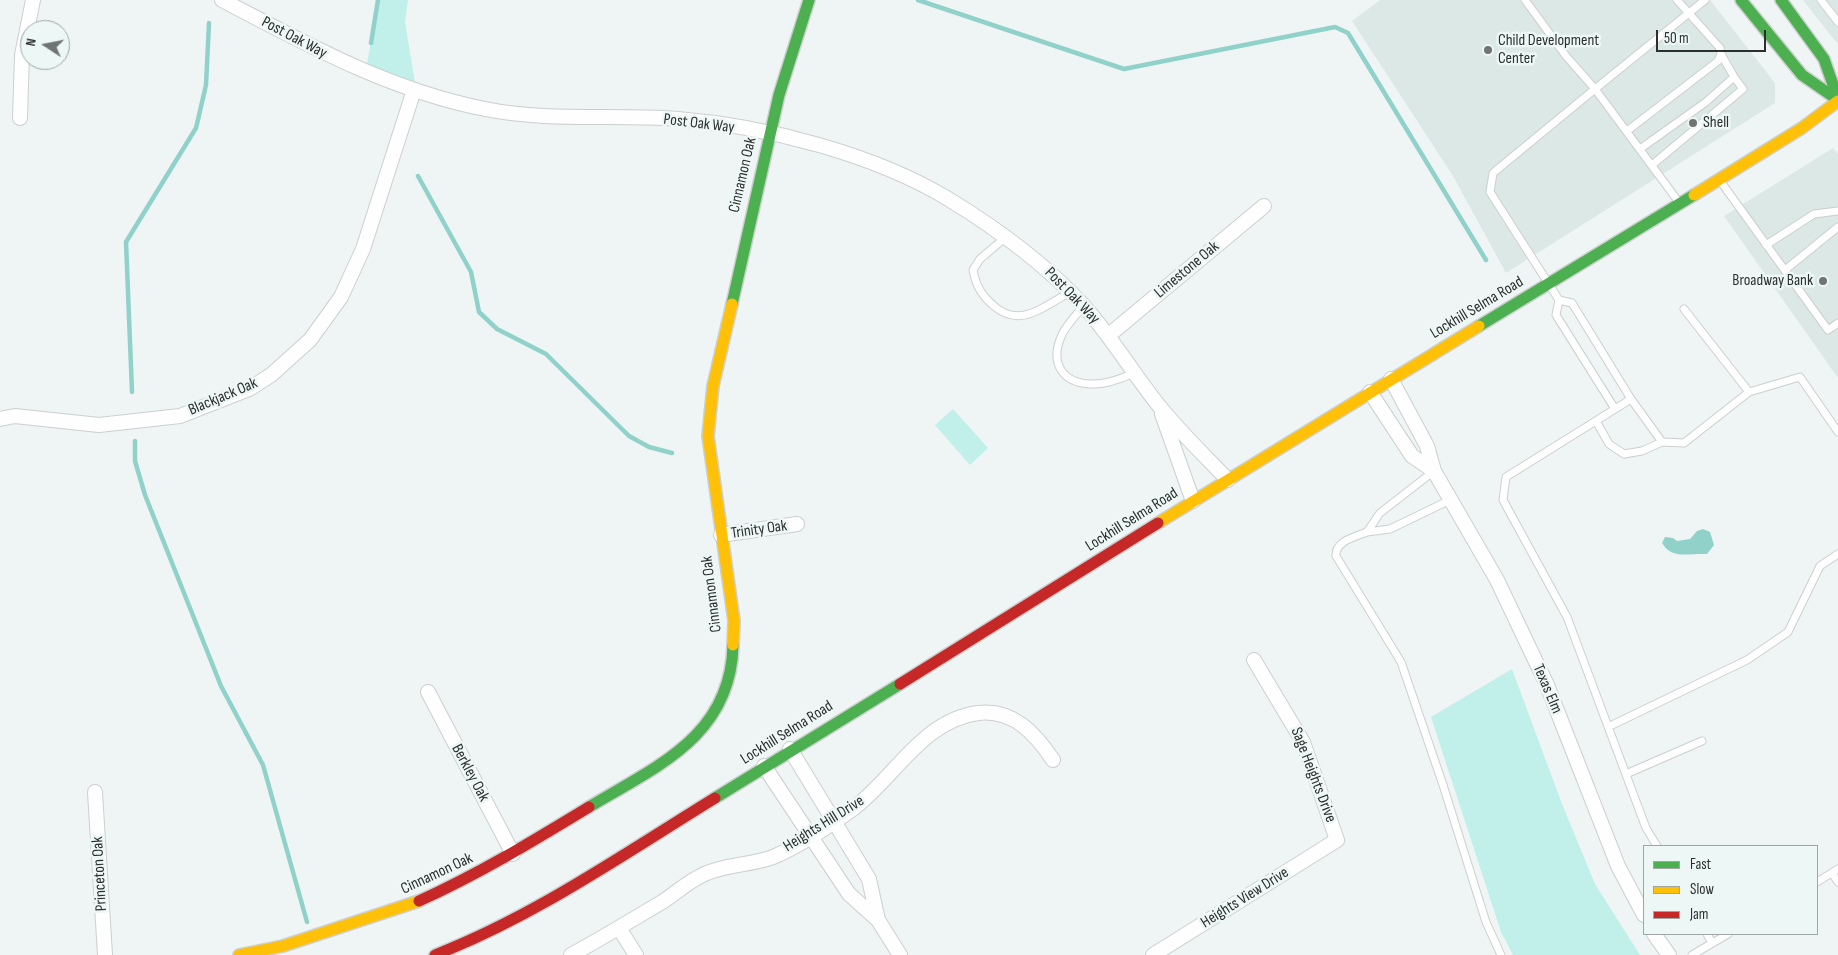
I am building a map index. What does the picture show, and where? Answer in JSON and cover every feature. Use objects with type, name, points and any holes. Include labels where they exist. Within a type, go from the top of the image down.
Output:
[{"type":"main road","name":"Cinnamon Oak","points":[[239,955],[283,946],[403,908],[464,881],[513,854],[656,766],[693,739],[715,714],[727,690],[733,662],[734,621],[708,436],[713,386],[769,134],[800,22],[809,0]]},
{"type":"main road","points":[[1741,0],[1802,75],[1838,100]]},
{"type":"main road","points":[[1783,1],[1824,59],[1838,100]]},
{"type":"main road","name":"Lockhill Selma Road","points":[[435,955],[473,940],[567,890],[790,749],[1391,379],[1680,204],[1802,128],[1838,100]]},
{"type":"street","points":[[20,118],[22,55],[33,0]]},
{"type":"street","name":"Post Oak Way","points":[[222,0],[339,61],[414,90],[487,109],[546,117],[678,119],[769,134],[843,152],[897,173],[948,198],[1042,263],[1109,335],[1159,406],[1189,441],[1228,480]]},
{"type":"street","name":"Blackjack Oak","points":[[0,419],[15,416],[100,425],[180,416],[249,389],[271,375],[310,340],[327,319],[345,289],[363,249],[414,90]]},
{"type":"street","name":"Limestone Oak","points":[[1109,335],[1264,206]]},
{"type":"street","name":"Texas Elm","points":[[1391,379],[1427,446],[1434,472],[1497,580],[1539,668],[1607,840],[1643,913]]},
{"type":"street","name":"Texas Elm","points":[[1370,392],[1412,456],[1434,472]]},
{"type":"street","name":"Post Oak Way","points":[[1159,406],[1193,502]]},
{"type":"street","name":"Trinity Oak","points":[[721,535],[797,524]]},
{"type":"street","name":"Sage Heights Drive","points":[[1254,660],[1303,742],[1337,840]]},
{"type":"street","name":"Berkley Oak","points":[[428,692],[513,854]]},
{"type":"street","name":"Heights Hill Drive","points":[[571,955],[619,928],[705,873],[736,864],[772,857],[833,822],[878,788],[903,759],[930,734],[950,723],[977,713],[998,714],[1018,720],[1037,736],[1053,760]]},
{"type":"street","points":[[790,749],[869,879],[878,920]]},
{"type":"street","points":[[764,766],[849,894],[878,920],[900,955]]},
{"type":"street","name":"Princeton Oak","points":[[95,792],[105,955]]},
{"type":"street","name":"Heights View Drive","points":[[1153,955],[1337,840]]},
{"type":"street","points":[[619,928],[636,955]]},
{"type":"street","points":[[1655,935],[1668,955]]},
{"type":"lane","points":[[1525,0],[1566,56],[1595,89],[1680,204]]},
{"type":"lane","points":[[1652,165],[1743,89],[1721,54],[1720,48],[1687,14],[1677,0]]},
{"type":"lane","points":[[1615,409],[1556,315],[1559,300],[1490,192],[1492,173],[1704,0]]},
{"type":"lane","points":[[1821,0],[1838,22]]},
{"type":"lane","points":[[1627,132],[1718,61],[1721,54]]},
{"type":"lane","points":[[1640,149],[1706,102],[1734,77]]},
{"type":"lane","points":[[1720,179],[1828,330],[1838,323]]},
{"type":"lane","points":[[1766,245],[1814,214],[1838,211]]},
{"type":"lane","points":[[1785,270],[1838,227]]},
{"type":"lane","points":[[1006,237],[980,259],[973,270],[976,286],[986,299],[1004,315],[1018,317],[1031,314],[1070,292]]},
{"type":"lane","points":[[1559,300],[1572,303],[1631,399],[1662,442]]},
{"type":"lane","points":[[1084,306],[1062,334],[1056,351],[1058,368],[1070,380],[1091,384],[1109,382],[1136,372]]},
{"type":"lane","points":[[1684,309],[1748,392]]},
{"type":"lane","points":[[1596,421],[1609,444],[1624,454],[1642,451],[1662,442],[1684,442],[1748,392],[1800,377],[1838,432]]},
{"type":"lane","points":[[1631,399],[1506,477],[1503,500],[1567,617],[1646,828],[1656,845]]},
{"type":"lane","points":[[1367,532],[1380,513],[1434,472]]},
{"type":"lane","points":[[1450,500],[1390,529],[1367,532],[1338,545],[1335,550],[1336,556],[1400,662],[1443,785],[1486,922],[1501,955]]},
{"type":"lane","points":[[1608,727],[1747,660],[1788,632],[1820,566],[1838,554]]},
{"type":"lane","points":[[1626,774],[1702,741]]},
{"type":"lane","points":[[1818,881],[1835,871],[1838,882]]},
{"type":"lane","points":[[1708,935],[1712,943]]},
{"type":"lane","points":[[1692,955],[1726,935]]},
{"type":"shaded area","points":[[378,0],[408,0],[405,22],[415,83],[367,64]]},
{"type":"shaded area","points":[[1380,0],[1710,0],[1775,83],[1775,103],[1506,273],[1453,176],[1352,21]]},
{"type":"shaded area","points":[[1803,0],[1838,0],[1838,44],[1832,37]]},
{"type":"shaded area","points":[[1833,148],[1838,154],[1838,378],[1724,216]]},
{"type":"shaded area","points":[[953,409],[988,448],[970,465],[935,425]]},
{"type":"shaded area","points":[[1703,529],[1710,532],[1714,545],[1707,554],[1676,554],[1671,552],[1662,543],[1665,537],[1673,538],[1677,541],[1690,539],[1697,531]]},
{"type":"shaded area","points":[[1512,669],[1562,804],[1595,884],[1640,955],[1513,955],[1501,932],[1431,717]]},
{"type":"waterway","points":[[371,43],[378,0]]},
{"type":"waterway","points":[[918,0],[1124,69],[1335,27],[1348,33],[1486,260]]},
{"type":"waterway","points":[[132,392],[126,242],[196,128],[206,85],[209,23]]},
{"type":"waterway","points":[[418,176],[471,272],[479,312],[497,329],[546,354],[629,436],[649,447],[672,453]]},
{"type":"waterway","points":[[135,441],[135,461],[145,495],[221,686],[263,765],[307,922]]},
{"type":"traffic: fast","points":[[732,304],[779,95],[809,0]]},
{"type":"traffic: fast","points":[[1741,0],[1802,75],[1838,100]]},
{"type":"traffic: fast","points":[[1781,0],[1824,59],[1838,99]]},
{"type":"traffic: fast","points":[[1479,326],[1694,195]]},
{"type":"traffic: fast","points":[[589,807],[664,762],[686,745],[704,725],[719,703],[729,676],[733,645]]},
{"type":"traffic: fast","points":[[715,798],[900,684]]},
{"type":"traffic: slow","points":[[1694,195],[1802,128],[1838,101]]},
{"type":"traffic: slow","points":[[732,304],[713,386],[708,436],[734,621],[733,645]]},
{"type":"traffic: slow","points":[[1158,523],[1479,326]]},
{"type":"traffic: slow","points":[[239,955],[283,946],[419,901]]},
{"type":"traffic: jam","points":[[900,684],[1158,523]]},
{"type":"traffic: jam","points":[[435,955],[508,922],[544,903],[715,798]]},
{"type":"traffic: jam","points":[[419,901],[526,845],[589,807]]},
{"type":"place","name":"Child Development Center","points":[[1488,50]]},
{"type":"place","name":"Shell","points":[[1693,123]]},
{"type":"place","name":"Broadway Bank","points":[[1823,281]]}]
